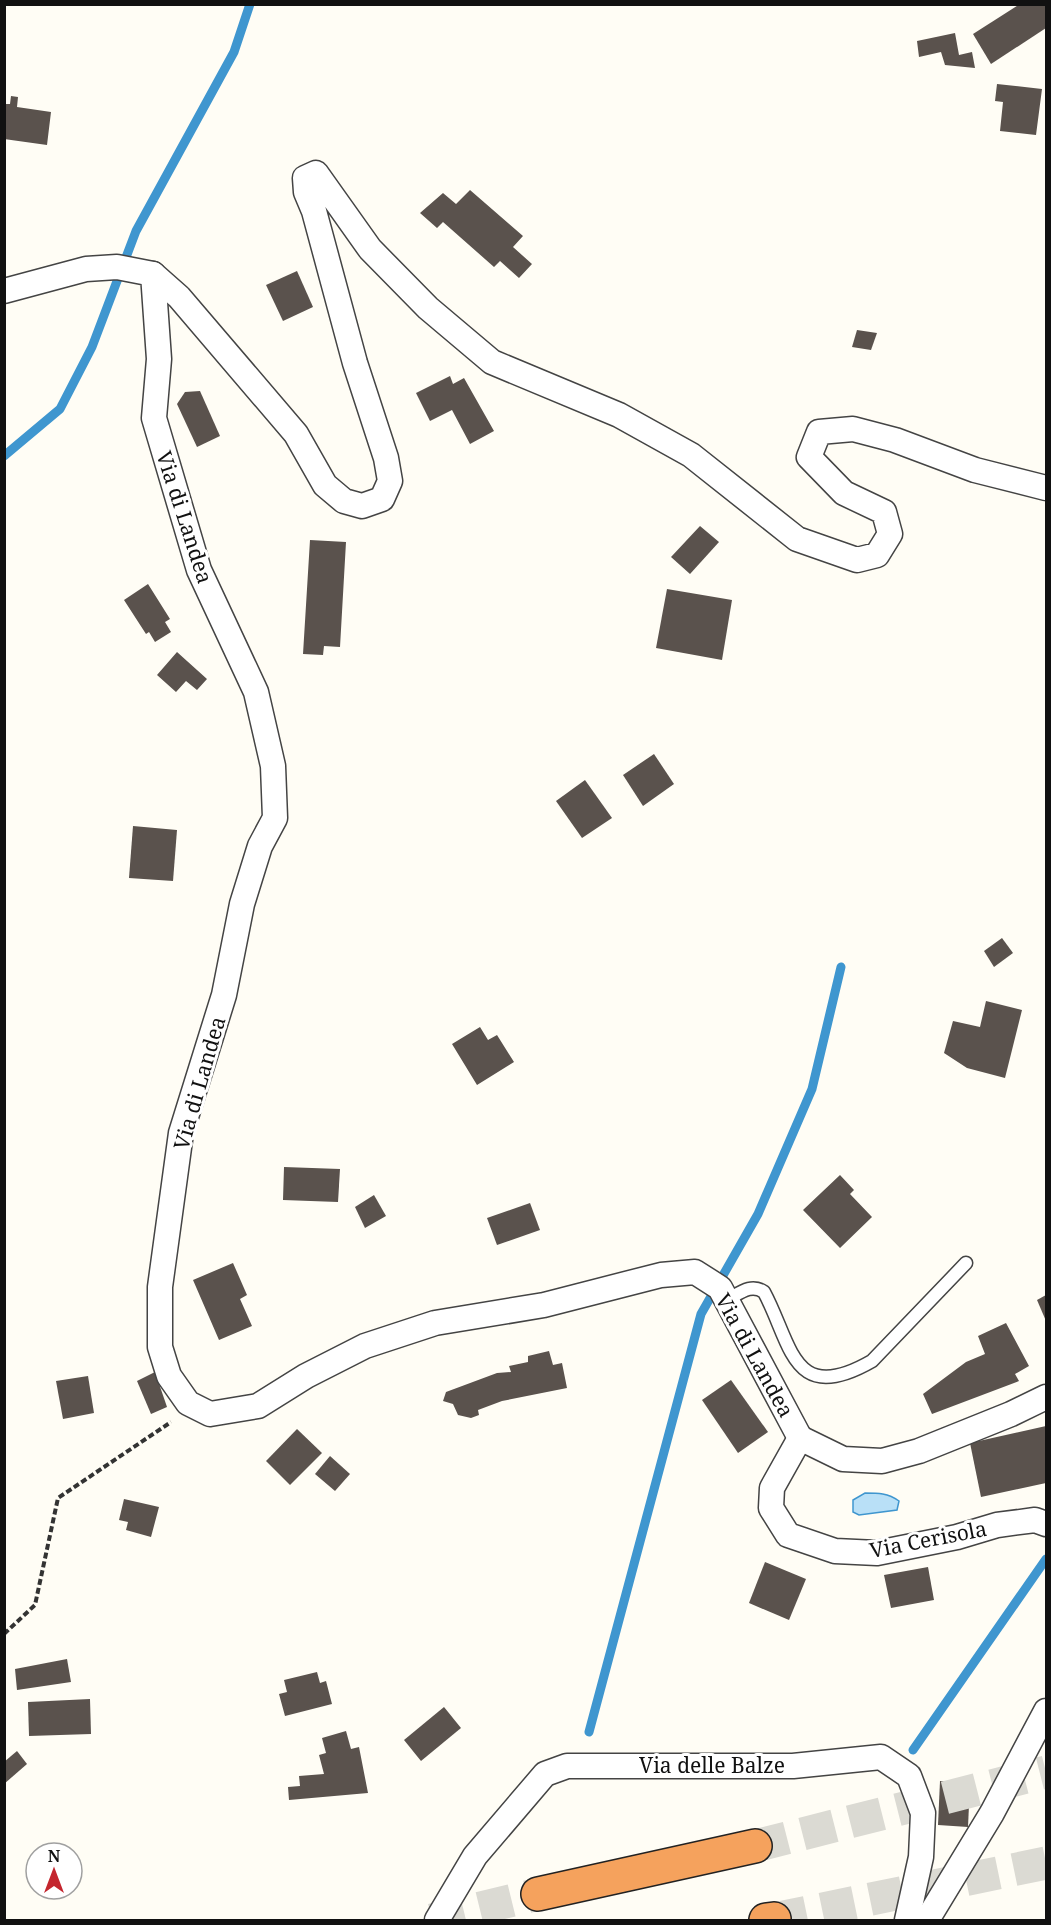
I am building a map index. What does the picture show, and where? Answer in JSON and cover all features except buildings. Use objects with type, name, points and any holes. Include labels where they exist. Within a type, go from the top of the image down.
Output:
[{"type":"highway","points":[[538,1894],[755,1846]]},
{"type":"street","points":[[4,291],[86,269],[117,267],[153,274],[179,297],[288,425],[325,485],[344,501],[362,506],[382,499],[390,481],[386,458],[355,363],[314,211],[306,192],[305,178],[316,174],[370,249],[428,308],[492,363],[619,415],[691,455],[797,539],[857,560],[877,555],[890,534],[884,512],[844,493],[809,457],[819,432],[854,429],[895,440],[975,470],[1047,488]]},
{"type":"street","name":"Via di Landea","points":[[153,274],[159,359],[154,418],[199,570],[256,692],[273,766],[275,818],[260,846],[242,904],[224,995],[181,1133],[160,1287],[160,1347],[169,1376],[188,1403],[210,1414],[258,1406],[306,1376],[365,1346],[425,1327],[544,1305],[661,1275],[695,1272],[720,1288],[727,1299],[800,1438]]},
{"type":"street","points":[[800,1438],[843,1459],[882,1461],[929,1447],[1047,1397]]},
{"type":"street","name":"Via Cerisola","points":[[800,1438],[772,1488],[771,1508],[789,1535],[835,1551],[877,1553],[957,1537],[996,1525],[1035,1520],[1047,1524]]},
{"type":"street","points":[[927,1920],[992,1813],[1047,1711]]},
{"type":"street","name":"Via delle Balze","points":[[437,1920],[475,1856],[546,1774],[556,1770],[567,1766],[603,1765],[793,1766],[881,1757],[909,1776],[923,1813],[921,1857],[908,1920]]},
{"type":"lane","points":[[727,1299],[748,1288],[758,1288],[764,1292],[782,1338],[797,1364],[806,1372],[839,1375],[854,1372],[872,1361],[966,1263]]},
{"type":"path","points":[[4,1634],[35,1605],[58,1498],[195,1406]]},
{"type":"water","points":[[865,1493],[883,1494],[895,1498],[899,1501],[897,1510],[859,1515],[853,1512],[853,1500]]},
{"type":"waterway","points":[[4,456],[60,409],[92,347],[136,231],[234,52],[250,4]]},
{"type":"waterway","points":[[589,1732],[701,1314],[758,1214],[812,1089],[841,967]]},
{"type":"waterway","points":[[913,1750],[1046,1559]]},
{"type":"tunnel","points":[[755,1846],[1046,1772]]},
{"type":"tunnel","points":[[774,1919],[1046,1863]]},
{"type":"tunnel","points":[[432,1920],[538,1894]]}]
